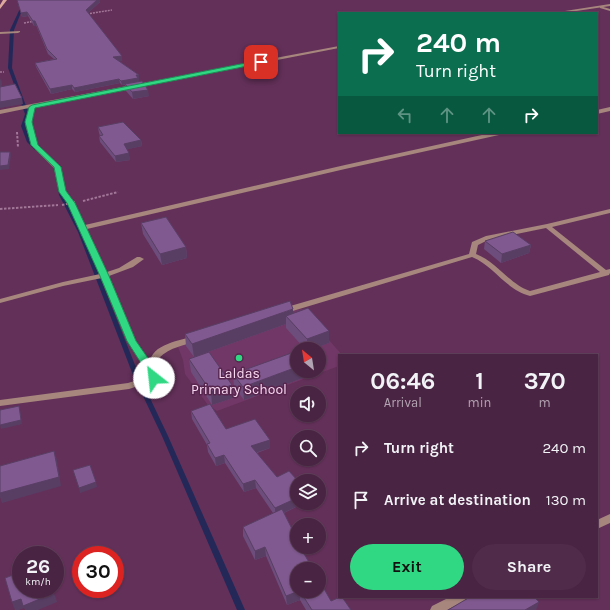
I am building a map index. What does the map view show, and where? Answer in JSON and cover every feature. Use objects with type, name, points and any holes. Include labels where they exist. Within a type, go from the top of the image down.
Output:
[{"type":"main road","points":[[0,8],[5,0]]},
{"type":"street","points":[[562,12],[610,5]]},
{"type":"street","points":[[602,7],[610,10]]},
{"type":"street","points":[[2,33],[18,32]]},
{"type":"street","points":[[0,112],[338,48]]},
{"type":"street","points":[[32,107],[28,122],[34,145],[58,167],[62,192],[71,203],[132,341],[154,376]]},
{"type":"street","points":[[598,112],[610,110]]},
{"type":"street","points":[[82,228],[494,134]]},
{"type":"street","points":[[472,255],[473,247],[479,241],[610,211]]},
{"type":"street","points":[[547,226],[608,272]]},
{"type":"street","points":[[276,313],[472,255],[482,259],[521,291],[530,294],[608,272]]},
{"type":"street","points":[[0,301],[64,284],[103,277],[131,266],[140,259]]},
{"type":"street","points":[[154,376],[154,356],[160,352],[205,336]]},
{"type":"street","points":[[0,403],[129,386],[154,376]]},
{"type":"street","points":[[598,524],[610,518]]},
{"type":"street","points":[[436,610],[459,598]]},
{"type":"path","points":[[87,14],[112,10]]},
{"type":"path","points":[[18,32],[18,24],[35,21]]},
{"type":"path","points":[[0,209],[62,205],[118,192]]},
{"type":"shaded area","name":"Laldas Primary School","points":[[302,309],[341,354],[338,354],[338,366],[326,371],[326,342],[290,342],[290,378],[306,378],[217,411],[208,405],[185,374],[183,360],[178,347],[288,311]]},
{"type":"building","points":[[17,0],[97,0],[86,10],[122,56],[113,57],[139,75],[136,75],[138,78],[121,81],[119,79],[74,88],[72,85],[50,89],[35,63],[57,59],[47,49],[35,21],[33,21],[27,12],[21,13]]},
{"type":"building","points":[[142,81],[148,90],[132,92],[125,84]]},
{"type":"building","points":[[15,84],[22,98],[0,102],[0,87]]},
{"type":"building","points":[[123,122],[141,140],[124,144],[129,153],[115,156],[99,136],[103,135],[98,127]]},
{"type":"building","points":[[0,152],[10,152],[8,165],[0,166]]},
{"type":"building","points":[[166,217],[186,247],[160,254],[141,223]]},
{"type":"building","points":[[513,232],[531,245],[502,254],[485,241]]},
{"type":"building","points":[[290,301],[293,309],[192,344],[185,334]]},
{"type":"building","points":[[308,308],[329,331],[307,339],[286,316]]},
{"type":"building","points":[[209,352],[232,385],[211,392],[189,359]]},
{"type":"building","points":[[290,354],[290,370],[243,387],[233,374]]},
{"type":"building","points":[[210,404],[226,429],[255,419],[270,440],[251,446],[277,477],[289,471],[292,474],[290,474],[290,501],[275,508],[255,480],[243,484],[224,455],[215,458],[207,444],[210,443],[191,411]]},
{"type":"building","points":[[19,406],[21,420],[0,425],[0,410]]},
{"type":"building","points":[[54,451],[59,477],[0,493],[0,466]]},
{"type":"building","points":[[90,465],[96,482],[79,488],[73,470]]},
{"type":"building","points":[[282,509],[290,525],[290,554],[304,554],[309,562],[290,562],[290,594],[286,596],[265,547],[255,551],[243,527]]},
{"type":"building","points":[[12,575],[12,598],[42,598],[23,606],[21,599],[12,602],[5,578]]},
{"type":"building","points":[[326,592],[331,601],[338,598],[343,598],[351,610],[312,610],[304,598],[326,598]]},
{"type":"building","points":[[468,598],[535,598],[539,602],[525,610],[448,610]]},
{"type":"waterway","points":[[25,0],[12,30],[10,68],[27,114],[23,126],[29,142],[36,149]]},
{"type":"waterway","points":[[60,188],[61,195],[80,232],[136,375],[165,436],[241,610]]},
{"type":"place","name":"Laldas Primary School","points":[[239,358]]},
{"type":"route","points":[[154,378],[154,374],[132,341],[105,276],[71,203],[62,192],[58,167],[34,145],[28,122],[32,107],[261,62]]}]
